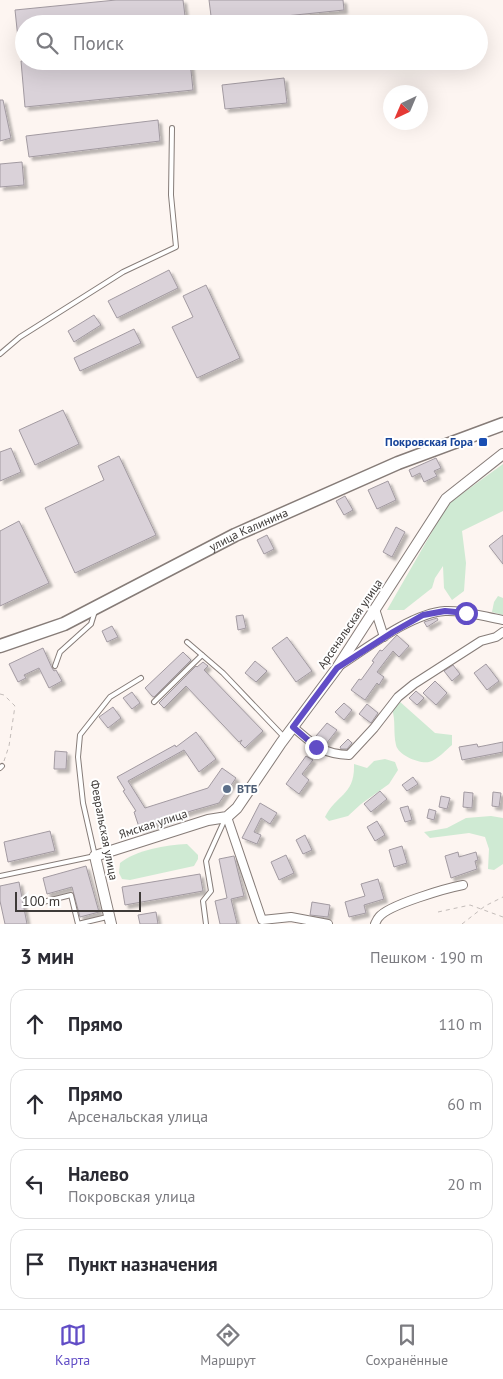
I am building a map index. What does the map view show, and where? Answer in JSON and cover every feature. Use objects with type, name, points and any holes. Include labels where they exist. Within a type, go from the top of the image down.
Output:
[{"type":"main road","name":"улица Калинина","points":[[0,646],[64,624],[236,535],[398,463],[503,424]]},
{"type":"street","name":"Арсенальская улица","points":[[226,816],[236,808],[337,668],[446,499],[503,454]]},
{"type":"street","points":[[376,609],[384,637]]},
{"type":"street","points":[[337,668],[384,637],[423,615],[445,611],[503,620]]},
{"type":"street","points":[[293,727],[316,747],[333,754],[349,755],[374,728],[398,697],[414,684],[481,641],[496,637],[503,632]]},
{"type":"street","points":[[226,816],[262,922],[291,917],[328,924]]},
{"type":"street","name":"Ямская улица","points":[[95,856],[226,816]]},
{"type":"street","name":"Февральская улица","points":[[95,856],[110,920]]},
{"type":"street","points":[[375,924],[380,916],[404,903],[443,889],[463,885]]},
{"type":"lane","points":[[0,354],[20,337],[123,272],[176,247],[171,195],[172,128]]},
{"type":"lane","points":[[55,666],[60,652],[91,624],[96,607]]},
{"type":"lane","points":[[187,642],[223,673],[285,738]]},
{"type":"lane","points":[[154,702],[202,655]]},
{"type":"lane","name":"Февральская улица","points":[[95,856],[82,794],[78,757],[80,735],[110,697],[141,678]]},
{"type":"lane","points":[[206,924],[203,901],[211,891],[206,861],[226,816]]},
{"type":"lane","name":"Ямская улица","points":[[0,876],[95,856]]},
{"type":"lane","points":[[43,902],[71,895],[78,924],[110,920]]},
{"type":"path","points":[[0,694],[4,695],[16,706],[9,746],[1,767]]},
{"type":"path","points":[[462,924],[481,909],[503,897]]},
{"type":"path","points":[[438,912],[470,905],[503,917]]},
{"type":"green space","points":[[503,464],[503,511],[462,531],[466,563],[464,591],[452,600],[444,588],[443,566],[435,578],[432,588],[404,610],[387,610],[448,504]]},
{"type":"green space","points":[[498,596],[503,598],[503,615],[492,612],[494,602]]},
{"type":"green space","points":[[399,701],[435,733],[452,735],[452,745],[429,762],[415,760],[401,752],[396,745],[392,709]]},
{"type":"green space","points":[[385,759],[395,762],[398,770],[389,784],[348,816],[329,821],[325,817],[329,809],[348,789],[353,775],[354,764],[367,768],[374,761]]},
{"type":"green space","points":[[491,816],[503,818],[503,864],[494,870],[488,869],[489,849],[485,837],[469,833],[430,838],[424,832],[447,828],[466,818]]},
{"type":"green space","points":[[187,844],[198,855],[194,866],[130,880],[122,879],[119,873],[120,863],[134,855],[161,847]]},
{"type":"building","points":[[116,0],[183,0],[185,15],[16,15],[15,10]]},
{"type":"building","points":[[209,0],[343,0],[344,10],[295,15],[211,15]]},
{"type":"building","points":[[22,70],[191,70],[193,90],[25,107]]},
{"type":"building","points":[[284,78],[287,103],[225,109],[222,85]]},
{"type":"building","points":[[0,100],[3,100],[11,138],[0,141]]},
{"type":"building","points":[[158,120],[160,141],[29,157],[26,136]]},
{"type":"building","points":[[22,162],[24,185],[0,187],[0,164]]},
{"type":"building","points":[[169,270],[178,288],[117,318],[108,301]]},
{"type":"building","points":[[206,285],[240,358],[197,378],[172,327],[193,317],[183,296]]},
{"type":"building","points":[[94,315],[101,325],[74,342],[68,331]]},
{"type":"building","points":[[134,329],[141,343],[80,371],[74,358]]},
{"type":"building","points":[[63,410],[79,444],[35,465],[19,430]]},
{"type":"building","points":[[11,448],[21,472],[0,481],[0,452]]},
{"type":"building","points":[[119,456],[156,535],[75,573],[45,508],[104,480],[98,466]]},
{"type":"building","points":[[436,458],[441,468],[434,471],[437,476],[424,482],[420,473],[412,477],[409,470]]},
{"type":"building","points":[[388,481],[396,500],[377,509],[368,490]]},
{"type":"building","points":[[345,496],[353,510],[344,515],[336,501]]},
{"type":"building","points":[[19,521],[49,583],[0,606],[0,531]]},
{"type":"building","points":[[396,527],[405,532],[392,557],[383,552]]},
{"type":"building","points":[[267,535],[274,549],[264,554],[257,540]]},
{"type":"building","points":[[503,535],[503,564],[489,546]]},
{"type":"building","points":[[243,615],[246,628],[238,630],[236,616]]},
{"type":"building","points":[[437,618],[438,620],[427,627],[424,622]]},
{"type":"building","points":[[112,626],[118,637],[107,642],[102,631]]},
{"type":"building","points":[[397,635],[409,646],[399,657],[393,651],[377,672],[384,677],[379,685],[377,683],[365,700],[351,690],[359,679],[361,680],[380,650],[382,651]]},
{"type":"building","points":[[287,637],[312,671],[296,682],[272,648]]},
{"type":"building","points":[[43,648],[52,668],[54,671],[56,670],[62,681],[49,688],[39,668],[24,675],[26,678],[18,682],[9,664]]},
{"type":"building","points":[[183,652],[191,660],[154,697],[152,696],[145,688]]},
{"type":"building","points":[[255,661],[267,671],[256,682],[245,673]]},
{"type":"building","points":[[203,662],[208,666],[204,670],[263,731],[245,748],[240,743],[242,740],[239,742],[186,686],[164,708],[159,703],[196,666]]},
{"type":"building","points":[[486,664],[499,681],[487,690],[474,673]]},
{"type":"building","points":[[453,665],[460,674],[452,681],[444,671]]},
{"type":"building","points":[[435,681],[447,693],[436,705],[423,693]]},
{"type":"building","points":[[416,691],[424,698],[417,705],[409,698]]},
{"type":"building","points":[[132,692],[140,703],[132,709],[123,698]]},
{"type":"building","points":[[344,703],[352,710],[344,720],[335,712]]},
{"type":"building","points":[[367,704],[378,713],[371,723],[359,714]]},
{"type":"building","points":[[113,707],[121,718],[108,728],[99,717]]},
{"type":"building","points":[[327,723],[337,730],[326,744],[316,736]]},
{"type":"building","points":[[196,732],[216,759],[199,772],[184,750],[128,781],[145,808],[208,788],[222,768],[236,778],[219,803],[140,830],[134,812],[136,811],[123,791],[125,790],[117,777],[175,745],[176,747]]},
{"type":"building","points":[[348,739],[352,743],[347,749],[341,749],[340,747]]},
{"type":"building","points":[[503,742],[503,752],[462,760],[459,747],[477,744],[478,747]]},
{"type":"building","points":[[55,751],[67,752],[66,769],[54,769]]},
{"type":"building","points":[[306,756],[313,760],[302,774],[309,780],[299,794],[286,784]]},
{"type":"building","points":[[413,777],[418,784],[407,791],[402,785]]},
{"type":"building","points":[[380,791],[387,799],[371,812],[364,804]]},
{"type":"building","points":[[464,792],[473,793],[472,808],[463,807]]},
{"type":"building","points":[[493,792],[501,793],[499,807],[492,806]]},
{"type":"building","points":[[441,796],[450,798],[447,809],[439,807]]},
{"type":"building","points":[[260,803],[277,813],[270,824],[261,818],[254,832],[261,835],[257,844],[242,838]]},
{"type":"building","points":[[408,806],[412,820],[405,822],[400,808]]},
{"type":"building","points":[[429,809],[436,811],[434,820],[427,818]]},
{"type":"building","points":[[377,821],[385,835],[375,841],[367,827]]},
{"type":"building","points":[[50,831],[55,851],[8,862],[4,842]]},
{"type":"building","points":[[305,835],[312,850],[303,854],[296,840]]},
{"type":"building","points":[[402,846],[407,863],[394,867],[389,850]]},
{"type":"building","points":[[458,852],[459,857],[476,852],[478,860],[475,861],[477,869],[451,878],[445,856]]},
{"type":"building","points":[[286,855],[294,873],[279,880],[271,862]]},
{"type":"building","points":[[234,856],[244,896],[231,899],[237,924],[220,924],[215,901],[227,898],[219,859]]},
{"type":"building","points":[[86,866],[99,912],[80,917],[72,887],[47,894],[43,878]]},
{"type":"building","points":[[200,874],[203,891],[125,905],[122,887]]},
{"type":"building","points":[[378,879],[384,899],[364,905],[366,913],[349,917],[345,902],[365,896],[361,884]]},
{"type":"building","points":[[19,882],[27,924],[5,924],[0,901],[0,886]]},
{"type":"building","points":[[312,902],[330,905],[328,917],[310,915]]},
{"type":"building","points":[[156,912],[158,924],[140,924],[138,915]]},
{"type":"place","name":"Покровская Гора","points":[[483,442]]},
{"type":"place","name":"ВТБ","points":[[227,789]]},
{"type":"route","points":[[316,747],[293,727],[337,668],[423,615],[445,611],[466,613]]}]
